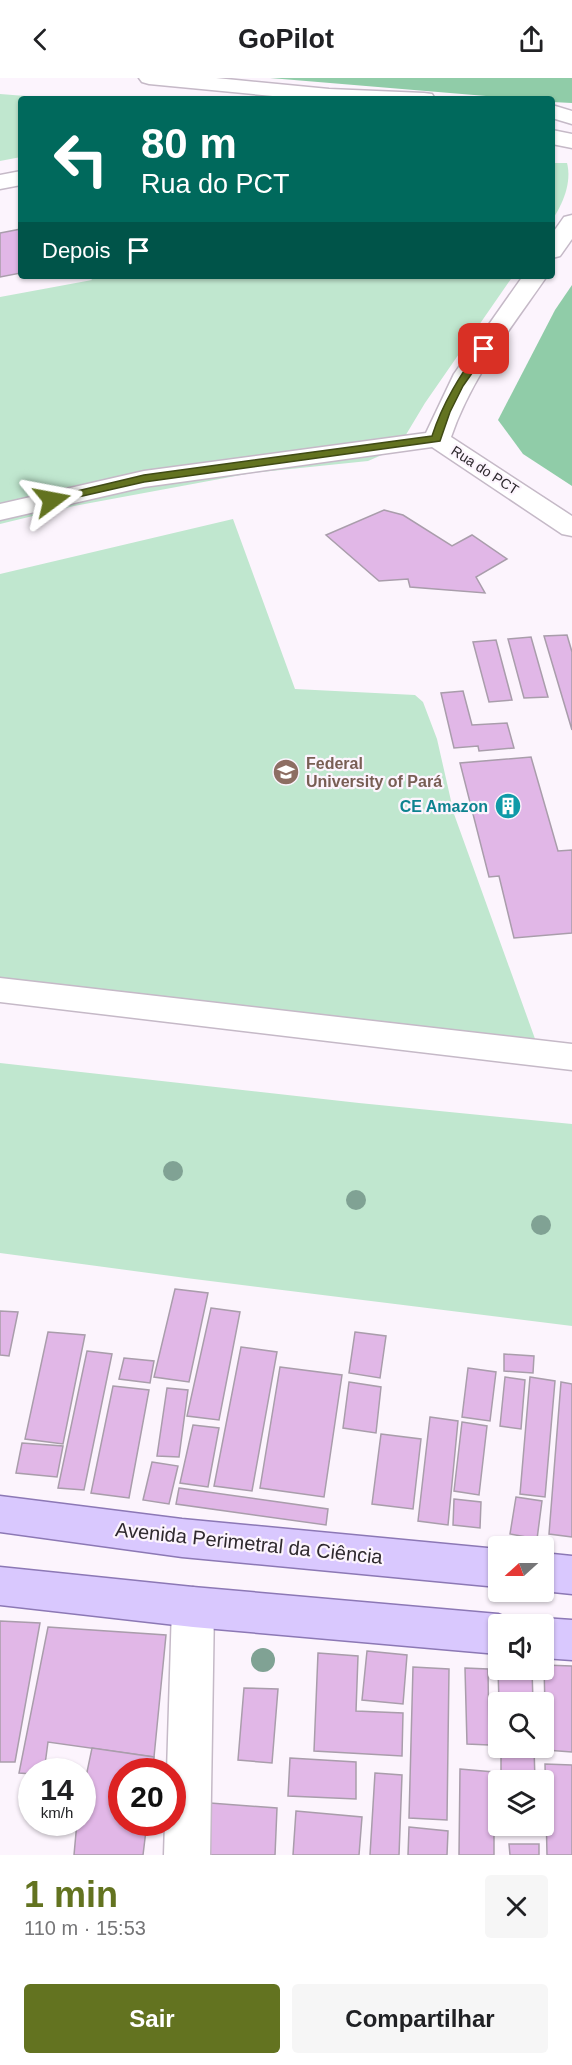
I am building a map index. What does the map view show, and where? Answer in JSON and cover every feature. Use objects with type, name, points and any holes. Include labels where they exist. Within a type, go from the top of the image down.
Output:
[{"type":"main road","name":"Avenida Perimetral da Ciência","points":[[0,1514],[182,1538],[488,1567]]},
{"type":"main road","points":[[554,1573],[572,1575]]},
{"type":"main road","points":[[0,1586],[193,1607],[488,1633]]},
{"type":"main road","points":[[554,1639],[572,1640]]},
{"type":"street","points":[[149,78],[317,96]]},
{"type":"street","points":[[555,112],[572,118]]},
{"type":"street","points":[[555,138],[572,141]]},
{"type":"street","points":[[0,182],[18,179]]},
{"type":"street","points":[[555,247],[572,222]]},
{"type":"street","name":"Rua do PCT","points":[[533,279],[458,386],[445,412],[437,439],[572,528]]},
{"type":"street","points":[[0,512],[144,479],[437,439]]},
{"type":"street","points":[[0,990],[572,1057]]},
{"type":"street","points":[[187,1855],[193,1607]]},
{"type":"green space","points":[[270,78],[572,78],[572,103],[555,102],[555,96],[486,96]]},
{"type":"green space","points":[[0,94],[26,96],[18,96],[18,158],[0,161]]},
{"type":"green space","points":[[555,163],[567,163],[567,185],[555,215]]},
{"type":"green space","points":[[511,279],[425,403],[398,448],[368,461],[252,473],[74,506],[0,524],[0,297],[92,280]]},
{"type":"green space","points":[[572,285],[572,486],[523,454],[498,420],[555,310]]},
{"type":"green space","points":[[233,519],[295,689],[415,695],[423,702],[437,739],[454,814],[543,1061],[0,987],[0,574]]},
{"type":"green space","points":[[0,1063],[572,1124],[572,1326],[0,1253]]},
{"type":"building","points":[[18,230],[18,274],[0,277],[0,233]]},
{"type":"building","points":[[384,510],[403,515],[452,546],[472,535],[507,559],[476,577],[485,593],[410,587],[408,579],[379,581],[326,535]]},
{"type":"building","points":[[567,635],[572,652],[572,730],[544,636]]},
{"type":"building","points":[[531,637],[548,697],[524,698],[508,639]]},
{"type":"building","points":[[496,640],[512,700],[489,702],[473,642]]},
{"type":"building","points":[[463,691],[472,725],[507,723],[514,748],[479,751],[478,746],[454,748],[441,693]]},
{"type":"building","name":"CE Amazon","points":[[531,757],[558,851],[572,850],[572,933],[514,938],[499,876],[489,877],[460,763]]},
{"type":"building","points":[[175,1289],[208,1293],[189,1382],[154,1377]]},
{"type":"building","points":[[211,1308],[240,1312],[219,1420],[187,1416]]},
{"type":"building","points":[[0,1311],[18,1312],[9,1356],[0,1355]]},
{"type":"building","points":[[48,1332],[85,1335],[63,1444],[25,1439]]},
{"type":"building","points":[[355,1332],[386,1336],[380,1378],[349,1373]]},
{"type":"building","points":[[241,1347],[277,1352],[252,1491],[214,1486]]},
{"type":"building","points":[[87,1351],[112,1354],[84,1490],[58,1488]]},
{"type":"building","points":[[504,1354],[534,1356],[533,1373],[504,1371]]},
{"type":"building","points":[[124,1358],[154,1361],[150,1383],[119,1379]]},
{"type":"building","points":[[280,1367],[342,1375],[324,1497],[260,1488]]},
{"type":"building","points":[[468,1368],[496,1372],[490,1421],[462,1417]]},
{"type":"building","points":[[505,1377],[525,1380],[521,1429],[500,1426]]},
{"type":"building","points":[[530,1377],[555,1381],[545,1497],[520,1494]]},
{"type":"building","points":[[349,1382],[381,1387],[376,1433],[343,1428]]},
{"type":"building","points":[[561,1382],[572,1384],[572,1537],[549,1534]]},
{"type":"building","points":[[113,1386],[149,1390],[129,1498],[91,1493]]},
{"type":"building","points":[[167,1388],[188,1390],[179,1457],[157,1456]]},
{"type":"building","points":[[430,1417],[458,1421],[448,1525],[418,1521]]},
{"type":"building","points":[[462,1422],[487,1426],[479,1495],[454,1491]]},
{"type":"building","points":[[193,1425],[219,1428],[208,1487],[180,1483]]},
{"type":"building","points":[[381,1434],[421,1439],[413,1509],[372,1504]]},
{"type":"building","points":[[22,1443],[63,1446],[57,1477],[16,1473]]},
{"type":"building","points":[[152,1462],[178,1466],[169,1504],[143,1500]]},
{"type":"building","points":[[179,1488],[328,1509],[326,1525],[176,1504]]},
{"type":"building","points":[[516,1497],[542,1501],[537,1536],[510,1534]]},
{"type":"building","points":[[454,1499],[481,1502],[480,1528],[453,1525]]},
{"type":"building","points":[[0,1621],[40,1623],[15,1762],[0,1762]]},
{"type":"building","points":[[48,1627],[166,1635],[154,1757],[48,1742],[46,1758],[22,1758]]},
{"type":"building","points":[[367,1651],[407,1655],[403,1704],[362,1700]]},
{"type":"building","points":[[318,1653],[358,1656],[356,1711],[403,1713],[402,1756],[314,1751]]},
{"type":"building","points":[[554,1665],[572,1666],[572,1752],[554,1751],[554,1692],[545,1692],[544,1680],[554,1680]]},
{"type":"building","points":[[413,1667],[449,1669],[447,1820],[409,1818]]},
{"type":"building","points":[[465,1668],[488,1669],[488,1745],[467,1744]]},
{"type":"building","points":[[498,1680],[532,1680],[533,1692],[499,1692]]},
{"type":"building","points":[[244,1688],[278,1689],[272,1763],[238,1760]]},
{"type":"building","points":[[92,1748],[154,1757],[108,1758],[108,1836],[145,1836],[143,1855],[74,1855],[76,1836],[96,1836],[96,1758],[90,1758]]},
{"type":"building","points":[[290,1758],[356,1762],[356,1799],[288,1796]]},
{"type":"building","points":[[501,1758],[534,1758],[535,1770],[501,1770]]},
{"type":"building","points":[[545,1764],[572,1765],[572,1855],[547,1855],[547,1836],[554,1836],[554,1770],[545,1770]]},
{"type":"building","points":[[460,1769],[488,1771],[488,1836],[494,1836],[494,1855],[459,1855]]},
{"type":"building","points":[[375,1773],[402,1775],[399,1855],[370,1855]]},
{"type":"building","points":[[210,1803],[277,1808],[275,1855],[206,1855]]},
{"type":"building","points":[[296,1811],[362,1817],[359,1855],[293,1855]]},
{"type":"building","points":[[409,1827],[448,1831],[447,1855],[408,1855]]},
{"type":"building","points":[[509,1844],[539,1844],[539,1855],[510,1855]]},
{"type":"place","name":"Federal University of Pará","points":[[286,772]]},
{"type":"place","name":"CE Amazon","points":[[508,806]]},
{"type":"route","points":[[52,500],[144,479],[437,439],[445,412],[458,386],[484,349]]}]
